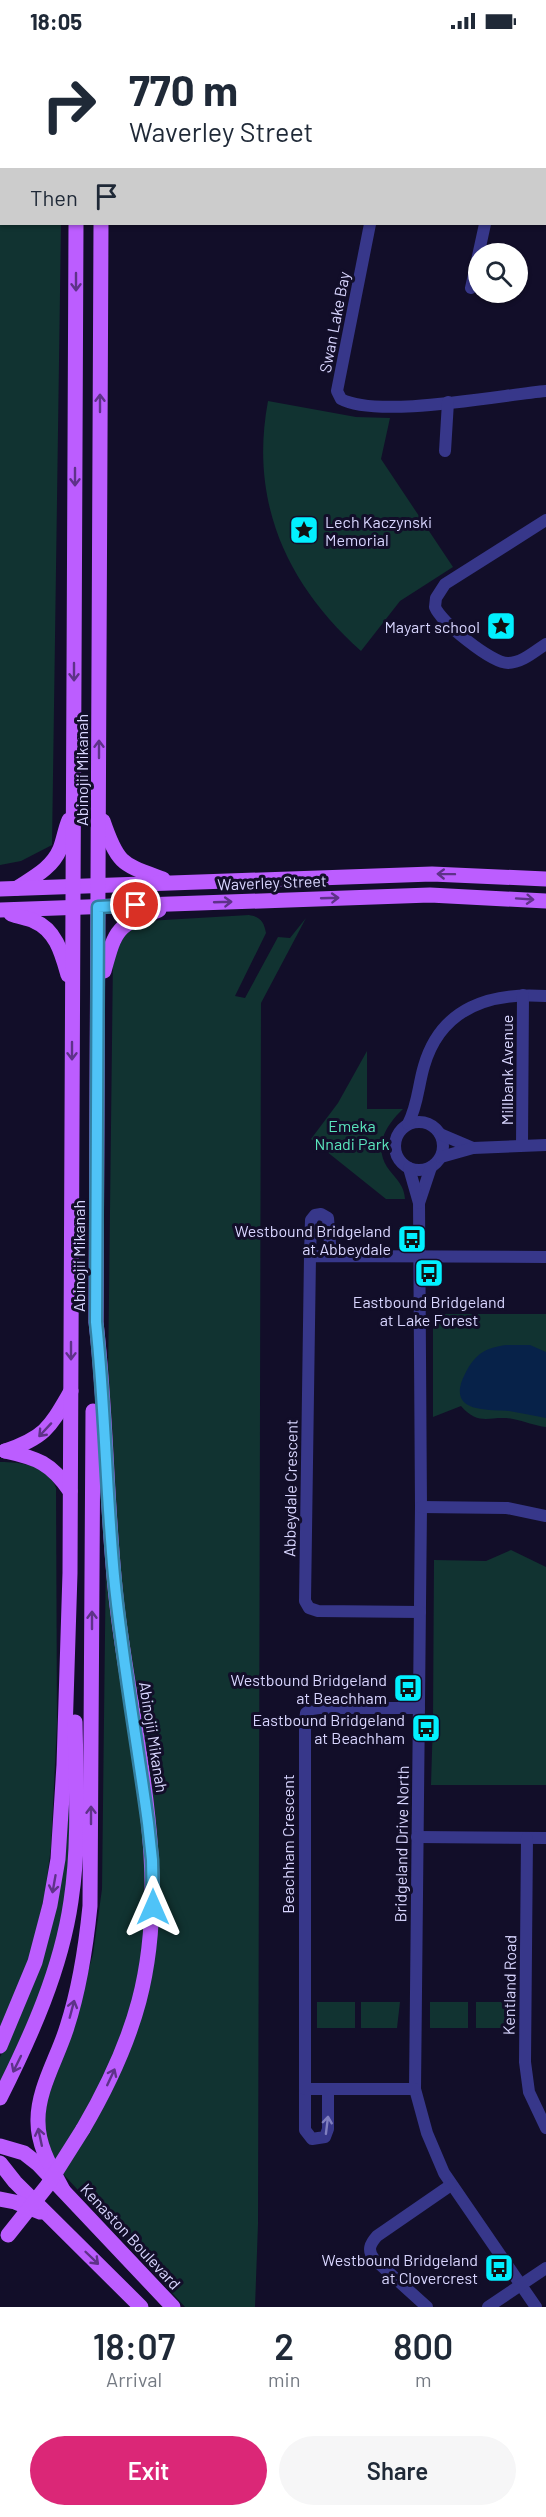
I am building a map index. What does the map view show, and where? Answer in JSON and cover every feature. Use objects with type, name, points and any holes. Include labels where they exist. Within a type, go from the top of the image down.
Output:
[{"type":"main road","name":"Abinojii Mikanah","points":[[0,2046],[35,1962],[50,1905],[62,1811],[69,1633],[76,225]]},
{"type":"main road","name":"Abinojii Mikanah","points":[[4,2240],[46,2186],[83,2129],[117,2066],[133,2023],[145,1976],[153,1907],[148,1823],[114,1580],[106,1477],[102,1372],[96,1322],[101,225]]},
{"type":"main road","points":[[17,888],[46,868],[55,858],[74,806]]},
{"type":"main road","points":[[98,807],[111,845],[121,860],[135,869],[173,882]]},
{"type":"main road","name":"Waverley Street","points":[[0,889],[432,874],[546,879]]},
{"type":"main road","name":"Waverley Street","points":[[0,910],[430,895],[546,901]]},
{"type":"main road","points":[[98,994],[109,947],[120,929],[136,918],[174,904]]},
{"type":"main road","points":[[0,910],[34,921],[47,928],[60,949],[73,992]]},
{"type":"main road","points":[[63,2190],[43,2150],[38,2118],[40,2102],[68,2025],[78,1985],[90,1906],[96,1322]]},
{"type":"main road","points":[[3,1451],[40,1436],[53,1421],[71,1391]]},
{"type":"main road","points":[[3,1451],[45,1463],[62,1479],[70,1491]]},
{"type":"main road","points":[[0,2098],[39,2013],[60,1953],[71,1901],[76,1825],[76,1678],[69,1633]]},
{"type":"main road","points":[[0,2146],[14,2149],[28,2156],[63,2190]]},
{"type":"main road","points":[[0,2163],[6,2173],[141,2307]]},
{"type":"main road","name":"Kenaston Boulevard","points":[[63,2190],[173,2307]]},
{"type":"main road","points":[[0,2199],[25,2205],[50,2217]]},
{"type":"street","name":"Swan Lake Bay","points":[[370,225],[337,391],[345,402],[363,405],[419,405],[546,391]]},
{"type":"street","points":[[481,243],[485,225]]},
{"type":"street","points":[[445,451],[448,402]]},
{"type":"street","points":[[546,520],[445,584],[436,598],[435,607],[442,619],[490,657],[500,662],[515,662],[546,644]]},
{"type":"street","name":"Millbank Avenue","points":[[522,995],[522,1145]]},
{"type":"street","points":[[546,996],[500,997],[468,1008],[456,1018],[445,1029],[428,1055],[420,1090],[408,1124],[398,1133],[395,1146],[399,1159],[409,1168],[424,1170],[431,1167],[441,1157],[473,1148],[546,1145]]},
{"type":"street","points":[[420,1090],[422,1110],[429,1124],[440,1134],[473,1148]]},
{"type":"street","points":[[408,1124],[418,1122],[429,1124]]},
{"type":"street","points":[[440,1134],[443,1149],[441,1157]]},
{"type":"street","name":"Bridgeland Drive North","points":[[419,1203],[431,1167]]},
{"type":"street","name":"Bridgeland Drive North","points":[[409,1168],[419,1203],[420,1257],[421,1507],[415,2089],[434,2152],[451,2185],[536,2307]]},
{"type":"street","name":"Abbeydale Crescent","points":[[331,1256],[328,1218],[321,1214],[315,1215],[310,1220],[305,1601],[309,1608],[318,1611],[420,1612]]},
{"type":"street","points":[[310,1256],[546,1257]]},
{"type":"street","points":[[421,1507],[507,1508],[546,1516]]},
{"type":"street","name":"Beachham Crescent","points":[[328,2089],[328,2129],[325,2137],[312,2139],[305,2130],[303,2010],[306,1713],[319,1708],[418,1708]]},
{"type":"street","points":[[417,1837],[546,1838]]},
{"type":"street","name":"Kentland Road","points":[[527,1838],[525,2062],[529,2092],[546,2128]]},
{"type":"street","points":[[305,2089],[415,2089]]},
{"type":"street","points":[[427,2307],[374,2259],[369,2247],[377,2236],[451,2185]]},
{"type":"street","points":[[488,2307],[546,2268]]},
{"type":"green space","points":[[0,225],[61,225],[52,845],[21,861],[0,865]]},
{"type":"green space","points":[[268,401],[356,417],[390,418],[381,459],[453,567],[400,601],[361,651],[335,625],[313,598],[294,570],[280,539],[270,507],[264,473],[264,438]]},
{"type":"green space","points":[[249,915],[261,921],[266,933],[235,996],[245,998],[278,937],[290,938],[306,918],[261,1003],[258,2224],[255,2307],[185,2307],[55,2165],[41,2117],[69,2040],[93,1954],[102,1889],[113,957],[125,934],[147,921]]},
{"type":"green space","name":"Emeka Nnadi Park","points":[[367,1051],[367,1109],[403,1109],[386,1130],[381,1146],[385,1162],[402,1187],[405,1199],[386,1199],[311,1139],[338,1103]]},
{"type":"green space","points":[[437,1314],[546,1314],[546,1427],[513,1419],[479,1418],[461,1406],[433,1417],[433,1321],[437,1321]]},
{"type":"green space","points":[[0,1462],[33,1466],[47,1474],[56,1488],[57,1723],[51,1847],[45,1893],[32,1949],[0,2031]]},
{"type":"green space","points":[[511,1550],[546,1567],[546,1785],[431,1785],[434,1560],[486,1561]]},
{"type":"green space","points":[[68,1797],[70,1797],[70,1873],[51,1968],[0,2085],[0,2057],[13,2032]]},
{"type":"green space","points":[[317,2002],[355,2002],[355,2028],[317,2028]]},
{"type":"green space","points":[[361,2002],[400,2002],[397,2028],[361,2028]]},
{"type":"green space","points":[[430,2002],[468,2002],[468,2028],[430,2028]]},
{"type":"green space","points":[[476,2002],[514,2002],[514,2028],[476,2028]]},
{"type":"water","points":[[506,1345],[530,1345],[546,1352],[546,1418],[509,1411],[479,1409],[464,1402],[460,1395],[466,1372],[474,1360],[487,1350]]},
{"type":"place","name":"Lech Kaczynski Memorial","points":[[304,530]]},
{"type":"place","name":"Mayart school","points":[[501,626]]},
{"type":"place","name":"Westbound Bridgeland at Abbeydale","points":[[412,1239]]},
{"type":"place","name":"Eastbound Bridgeland at Lake Forest","points":[[429,1273]]},
{"type":"place","name":"Westbound Bridgeland at Beachham","points":[[408,1688]]},
{"type":"place","name":"Eastbound Bridgeland at Beachham","points":[[426,1728]]},
{"type":"place","name":"Westbound Bridgeland at Clovercrest","points":[[499,2268]]},
{"type":"route","points":[[136,905],[98,907],[96,1322],[102,1372],[106,1477],[114,1580],[148,1823],[153,1907]]}]
